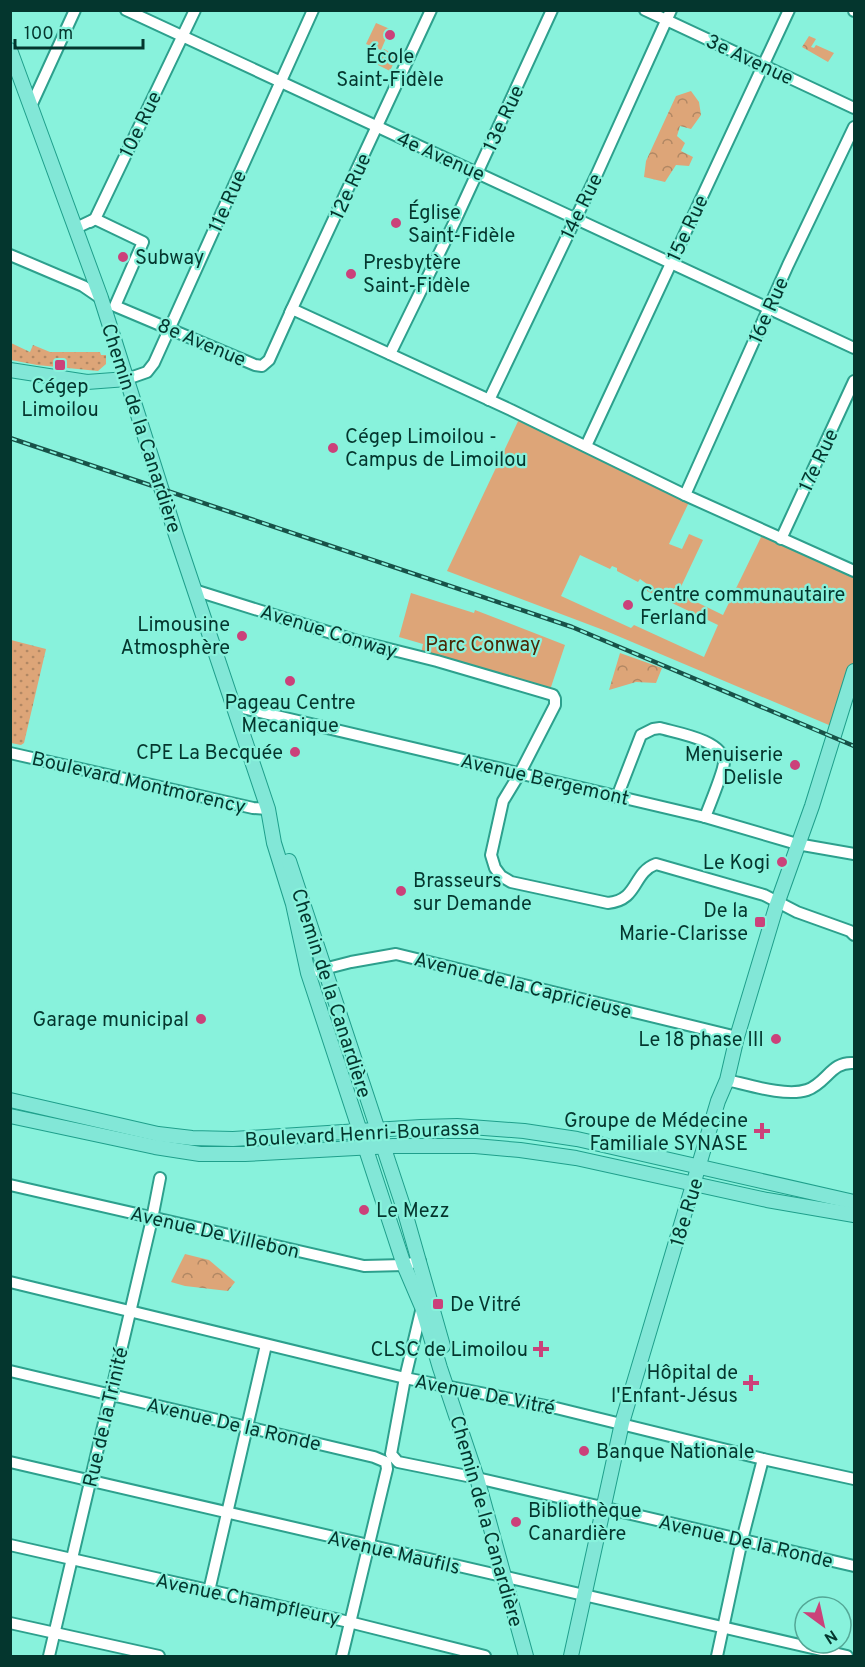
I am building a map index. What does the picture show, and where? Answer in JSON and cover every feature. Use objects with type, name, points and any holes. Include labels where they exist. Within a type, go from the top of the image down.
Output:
[{"type":"main road","name":"Chemin de la Canardière","points":[[10,50],[101,298],[194,590],[234,706],[267,809],[274,843],[293,904],[308,973],[364,1148],[404,1265],[422,1307],[477,1479],[526,1656]]},
{"type":"main road","points":[[10,370],[87,382],[127,379]]},
{"type":"main road","name":"18e Rue","points":[[571,1656],[622,1424],[718,1101],[727,1080],[777,904],[812,806],[855,670]]},
{"type":"main road","name":"Chemin de la Canardière","points":[[267,809],[282,841],[420,1261],[450,1371],[446,1386]]},
{"type":"main road","name":"Boulevard Henri-Bourassa","points":[[10,1100],[158,1134],[192,1138],[251,1138],[358,1129],[457,1126],[524,1131],[577,1139],[855,1202]]},
{"type":"main road","name":"Boulevard Henri-Bourassa","points":[[10,1116],[190,1153],[245,1154],[382,1146],[476,1146],[520,1150],[576,1158],[767,1200],[855,1215]]},
{"type":"street","points":[[31,106],[75,10]]},
{"type":"street","name":"4e Avenue","points":[[126,10],[855,348]]},
{"type":"street","name":"10e Rue","points":[[95,219],[195,10]]},
{"type":"street","name":"11e Rue","points":[[127,379],[147,372],[154,363],[313,10]]},
{"type":"street","name":"12e Rue","points":[[292,309],[431,10]]},
{"type":"street","name":"13e Rue","points":[[390,354],[552,10]]},
{"type":"street","name":"3e Avenue","points":[[645,10],[669,15],[764,66],[855,108]]},
{"type":"street","name":"15e Rue","points":[[586,446],[789,10]]},
{"type":"street","name":"14e Rue","points":[[489,400],[669,15]]},
{"type":"street","name":"16e Rue","points":[[685,495],[769,308],[855,127]]},
{"type":"street","points":[[76,228],[95,219],[143,242],[115,306]]},
{"type":"street","name":"8e Avenue","points":[[10,255],[83,286],[115,306],[255,365],[262,366],[269,360],[292,309]]},
{"type":"street","points":[[292,309],[441,377],[685,495],[855,571]]},
{"type":"street","name":"17e Rue","points":[[781,539],[855,381]]},
{"type":"street","name":"Avenue Conway","points":[[194,590],[357,641],[553,695],[555,705],[520,773]]},
{"type":"street","name":"Avenue Bergemont","points":[[234,706],[705,817],[797,844],[855,854]]},
{"type":"street","points":[[617,796],[641,735],[652,729],[660,728],[712,744],[720,751],[724,762],[705,817]]},
{"type":"street","name":"Boulevard Montmorency","points":[[10,753],[253,808],[267,809]]},
{"type":"street","points":[[520,773],[503,801],[491,855],[495,868],[501,876],[511,882],[608,903],[617,902],[626,898],[648,867],[656,864],[764,895],[777,904],[850,931],[855,935]]},
{"type":"street","name":"Avenue de la Capricieuse","points":[[308,973],[396,954],[738,1037]]},
{"type":"street","points":[[727,1080],[791,1093],[812,1088],[837,1066],[855,1063]]},
{"type":"street","name":"Rue de la Trinité","points":[[49,1656],[160,1178]]},
{"type":"street","name":"Avenue De Villebon","points":[[10,1185],[364,1266],[404,1265],[420,1261]]},
{"type":"street","name":"Avenue De Vitré","points":[[10,1282],[266,1345],[446,1386],[556,1408],[855,1479]]},
{"type":"street","points":[[342,1656],[391,1454],[405,1377],[422,1307]]},
{"type":"street","points":[[209,1591],[266,1345]]},
{"type":"street","name":"Avenue De la Ronde","points":[[10,1371],[374,1457],[855,1566]]},
{"type":"street","points":[[717,1656],[742,1540],[763,1459]]},
{"type":"street","name":"Avenue Maufils","points":[[10,1462],[847,1656]]},
{"type":"street","name":"Avenue Champfleury","points":[[10,1545],[349,1622],[485,1656]]},
{"type":"street","points":[[10,1623],[159,1656]]},
{"type":"green space","points":[[376,23],[390,29],[381,50],[366,44]]},
{"type":"green space","points":[[809,36],[816,39],[811,47],[814,48],[816,45],[834,53],[828,62],[802,47]]},
{"type":"green space","points":[[384,49],[397,56],[390,71],[376,64]]},
{"type":"green space","points":[[691,91],[699,102],[701,115],[691,129],[680,126],[677,136],[685,143],[681,151],[693,157],[689,166],[676,165],[665,182],[644,177],[646,161],[676,96]]},
{"type":"green space","points":[[11,343],[30,352],[33,345],[50,352],[100,352],[101,355],[106,355],[106,364],[98,371],[11,360]]},
{"type":"green space","points":[[521,415],[691,498],[669,544],[682,549],[689,534],[703,540],[678,593],[723,615],[764,531],[854,571],[854,671],[836,728],[606,631],[447,571]],"holes":[[[580,555],[610,569],[612,566],[638,582],[640,579],[647,584],[647,591],[718,625],[704,657],[634,625],[631,628],[561,596]]]},
{"type":"green space","name":"Parc Conway","points":[[411,593],[474,613],[475,610],[565,645],[549,693],[420,658],[423,644],[399,637]]},
{"type":"green space","points":[[11,640],[46,649],[24,743],[21,745],[11,743]]},
{"type":"green space","points":[[620,653],[662,668],[656,683],[636,682],[609,690]]},
{"type":"green space","points":[[185,1254],[209,1260],[235,1282],[228,1291],[171,1282]]},
{"type":"railway","points":[[10,438],[572,627],[854,746]]},
{"type":"place","name":"École Saint-Fidèle","points":[[390,35]]},
{"type":"place","name":"Église Saint-Fidèle","points":[[396,223]]},
{"type":"place","name":"Subway","points":[[123,257]]},
{"type":"place","name":"Presbytère Saint-Fidèle","points":[[351,274]]},
{"type":"place","name":"Cégep Limoilou","points":[[60,365]]},
{"type":"place","name":"Cégep Limoilou - Campus de Limoilou","points":[[333,448]]},
{"type":"place","name":"Centre communautaire Ferland","points":[[628,605]]},
{"type":"place","name":"Limousine Atmosphère","points":[[242,636]]},
{"type":"place","name":"Pageau Centre Mecanique","points":[[290,681]]},
{"type":"place","name":"CPE La Becquée","points":[[295,752]]},
{"type":"place","name":"Menuiserie Delisle","points":[[795,765]]},
{"type":"place","name":"Le Kogi","points":[[782,862]]},
{"type":"place","name":"Brasseurs sur Demande","points":[[401,891]]},
{"type":"place","name":"De la Marie-Clarisse","points":[[760,922]]},
{"type":"place","name":"Garage municipal","points":[[201,1019]]},
{"type":"place","name":"Le 18 phase III","points":[[776,1039]]},
{"type":"place","name":"Groupe de Médecine Familiale SYNASE","points":[[762,1131]]},
{"type":"place","name":"Le Mezz","points":[[364,1210]]},
{"type":"place","name":"De Vitré","points":[[438,1304]]},
{"type":"place","name":"CLSC de Limoilou","points":[[541,1349]]},
{"type":"place","name":"Hôpital de l'Enfant-Jésus","points":[[751,1383]]},
{"type":"place","name":"Banque Nationale","points":[[584,1451]]},
{"type":"place","name":"Bibliothèque Canardière","points":[[516,1522]]}]
